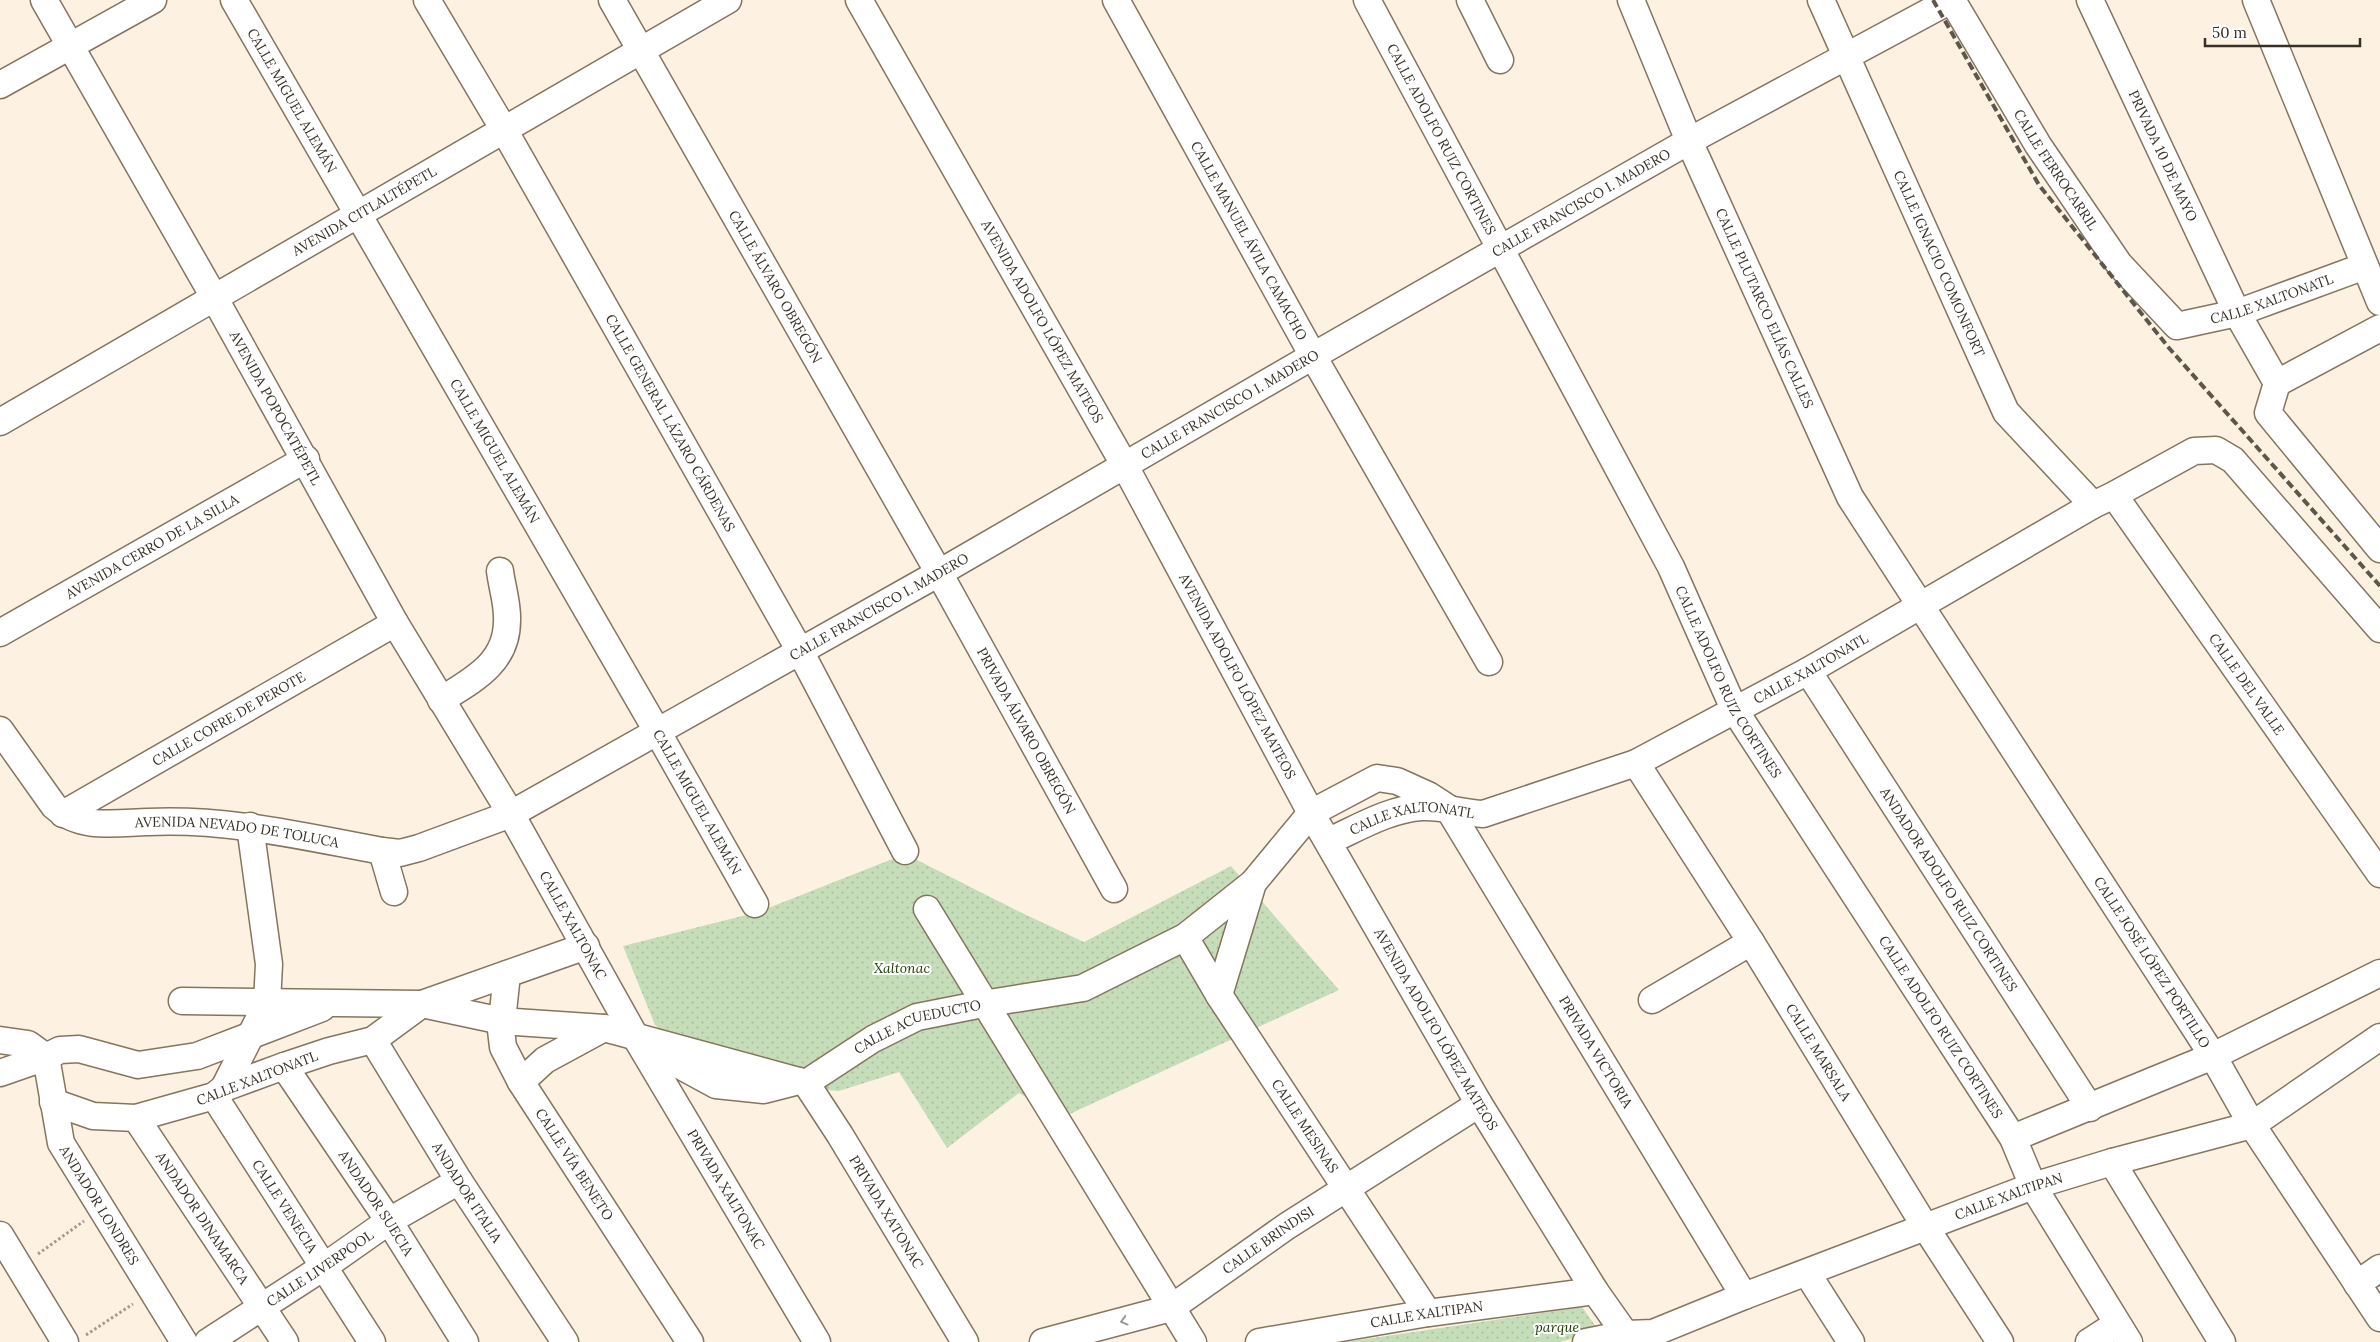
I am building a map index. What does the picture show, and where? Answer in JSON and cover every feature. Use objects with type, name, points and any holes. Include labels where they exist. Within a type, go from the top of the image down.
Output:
[{"type":"street","name":"AVENIDA POPOCATÉPETL","points":[[44,0],[306,459],[396,623],[511,814]]},
{"type":"street","points":[[0,85],[153,0]]},
{"type":"street","name":"CALLE MIGUEL ALEMÁN","points":[[234,0],[755,904]]},
{"type":"street","name":"CALLE GENERAL LÁZARO CÁRDENAS","points":[[427,0],[503,128],[800,651],[905,851]]},
{"type":"street","name":"CALLE ÁLVARO OBREGÓN","points":[[612,0],[939,574]]},
{"type":"street","name":"AVENIDA CITLALTÉPETL","points":[[0,422],[503,128],[728,0]]},
{"type":"street","name":"AVENIDA ADOLFO LÓPEZ MATEOS","points":[[859,0],[1125,466],[1311,813],[1478,1104],[1595,1291],[1628,1338]]},
{"type":"street","name":"CALLE MANUEL ÁVILA CAMACHO","points":[[1116,0],[1313,356],[1489,662]]},
{"type":"street","name":"CALLE ADOLFO RUIZ CORTINES","points":[[1367,0],[1671,567],[1734,709],[2012,1138],[2033,1186],[2123,1333]]},
{"type":"street","points":[[1470,0],[1500,60]]},
{"type":"street","name":"CALLE PLUTARCO ELÍAS CALLES","points":[[1631,0],[1690,141],[1850,497],[1920,607]]},
{"type":"street","name":"CALLE IGNACIO COMONFORT","points":[[1821,0],[2006,412],[2103,500]]},
{"type":"street","name":"CALLE FRANCISCO I. MADERO","points":[[511,814],[939,574],[1313,356],[1690,141],[1952,0]]},
{"type":"street","name":"CALLE FERROCARRIL","points":[[1952,0],[2038,145],[2119,264],[2177,326]]},
{"type":"street","name":"PRIVADA 10 DE MAYO","points":[[2090,0],[2236,313],[2277,383]]},
{"type":"street","points":[[2256,0],[2380,302]]},
{"type":"street","name":"CALLE XALTONATL","points":[[2177,326],[2236,313],[2365,266]]},
{"type":"street","points":[[2380,328],[2277,383],[2268,413],[2380,549]]},
{"type":"street","name":"CALLE XALTONATL","points":[[1328,841],[1391,813],[1421,807],[1448,808],[1459,812],[1483,814],[1636,763],[1808,671],[2103,500],[2194,451],[2216,450],[2233,460],[2380,629]]},
{"type":"street","name":"AVENIDA CERRO DE LA SILLA","points":[[0,634],[306,459]]},
{"type":"street","name":"CALLE DEL VALLE","points":[[2103,500],[2380,874]]},
{"type":"street","points":[[441,700],[467,684],[494,662],[504,644],[507,621],[500,571]]},
{"type":"street","name":"PRIVADA ÁLVARO OBREGÓN","points":[[939,574],[1114,889]]},
{"type":"street","name":"CALLE JOSÉ LÓPEZ PORTILLO","points":[[1920,607],[2213,1056],[2252,1125],[2380,1318]]},
{"type":"street","name":"CALLE COFRE DE PEROTE","points":[[62,814],[396,623]]},
{"type":"street","name":"ANDADOR ADOLFO RUIZ CORTINES","points":[[1808,671],[2090,1108]]},
{"type":"street","name":"AVENIDA NEVADO DE TOLUCA","points":[[0,730],[54,806],[62,814],[84,823],[185,820],[250,826],[400,853],[419,848],[511,814]]},
{"type":"street","name":"CALLE MARSALA","points":[[1636,763],[1751,942],[1926,1228],[2000,1342]]},
{"type":"street","points":[[927,909],[983,1004],[1084,988],[1185,937],[1253,883],[1311,813],[1377,778],[1397,781],[1448,808]]},
{"type":"street","name":"PRIVADA VICTORIA","points":[[1448,808],[1744,1296]]},
{"type":"street","name":"CALLE XALTONAC","points":[[511,814],[586,946],[645,1039]]},
{"type":"street","points":[[219,1092],[267,1003],[269,964],[250,826]]},
{"type":"street","points":[[382,851],[394,892]]},
{"type":"street","points":[[1219,995],[1253,883]]},
{"type":"street","name":"CALLE MESINAS","points":[[1185,937],[1219,995],[1428,1313]]},
{"type":"street","points":[[1652,1000],[1751,942]]},
{"type":"street","name":"CALLE XALTONATL","points":[[53,1102],[94,1116],[136,1118],[219,1092],[284,1066],[329,1051],[373,1040],[422,1004],[586,946]]},
{"type":"street","points":[[2012,1138],[2090,1108],[2213,1056],[2380,973]]},
{"type":"street","name":"CALLE VÍA BENETO","points":[[507,974],[502,1021],[502,1047],[521,1082],[690,1342]]},
{"type":"street","name":"CALLE XALTONATL","points":[[182,1001],[422,1004],[502,1021]]},
{"type":"street","name":"CALLE XALTONATL","points":[[0,1073],[46,1057],[60,1050],[79,1049],[138,1065],[197,1056],[248,1038],[334,1003]]},
{"type":"street","name":"CALLE ACUEDUCTO","points":[[803,1082],[873,1039],[917,1017],[983,1004],[1193,1342]]},
{"type":"street","points":[[502,1021],[604,1028],[803,1082]]},
{"type":"street","points":[[521,1082],[545,1060],[604,1028]]},
{"type":"street","name":"CALLE XALTIPAN","points":[[1586,1342],[1628,1338],[1653,1333],[1744,1296],[2033,1186],[2112,1162],[2252,1125],[2380,1037]]},
{"type":"street","name":"PRIVADA XALTONAC","points":[[645,1039],[817,1342]]},
{"type":"street","points":[[0,1040],[28,1044],[46,1057]]},
{"type":"street","name":"ANDADOR ITALIA","points":[[373,1040],[459,1182],[565,1342]]},
{"type":"street","name":"ANDADOR LONDRES","points":[[46,1057],[61,1143],[184,1342]]},
{"type":"street","name":"ANDADOR SUECIA","points":[[284,1066],[389,1221],[465,1342]]},
{"type":"street","name":"PRIVADA XATONAC","points":[[803,1082],[840,1135],[965,1342]]},
{"type":"street","name":"CALLE VENECIA","points":[[219,1092],[372,1342]]},
{"type":"street","name":"CALLE BRINDISI","points":[[1043,1342],[1171,1308],[1287,1226],[1478,1104]]},
{"type":"street","name":"ANDADOR DINAMARCA","points":[[136,1118],[285,1342]]},
{"type":"street","points":[[2112,1162],[2222,1342]]},
{"type":"street","name":"CALLE LIVERPOOL","points":[[208,1342],[325,1266],[389,1221],[459,1182]]},
{"type":"street","points":[[0,1235],[19,1267],[74,1340]]},
{"type":"street","points":[[2357,1284],[2380,1268]]},
{"type":"street","points":[[1807,1273],[1851,1342]]},
{"type":"street","name":"CALLE XALTIPAN","points":[[1259,1342],[1428,1313],[1595,1291]]},
{"type":"street","points":[[2089,1342],[2123,1333]]},
{"type":"path","points":[[19,1267],[102,1209]]},
{"type":"path","points":[[74,1340],[153,1292]]},
{"type":"green space","name":"Xaltonac","points":[[905,854],[1084,942],[1231,866],[1339,990],[1061,1118],[1019,1093],[947,1148],[899,1072],[839,1091],[730,1082],[655,1025],[623,946],[758,912]]},
{"type":"green space","name":"parque","points":[[1582,1307],[1599,1331],[1560,1342],[1346,1342]]},
{"type":"railway","points":[[1933,0],[2039,185],[2169,348],[2380,586]]}]
